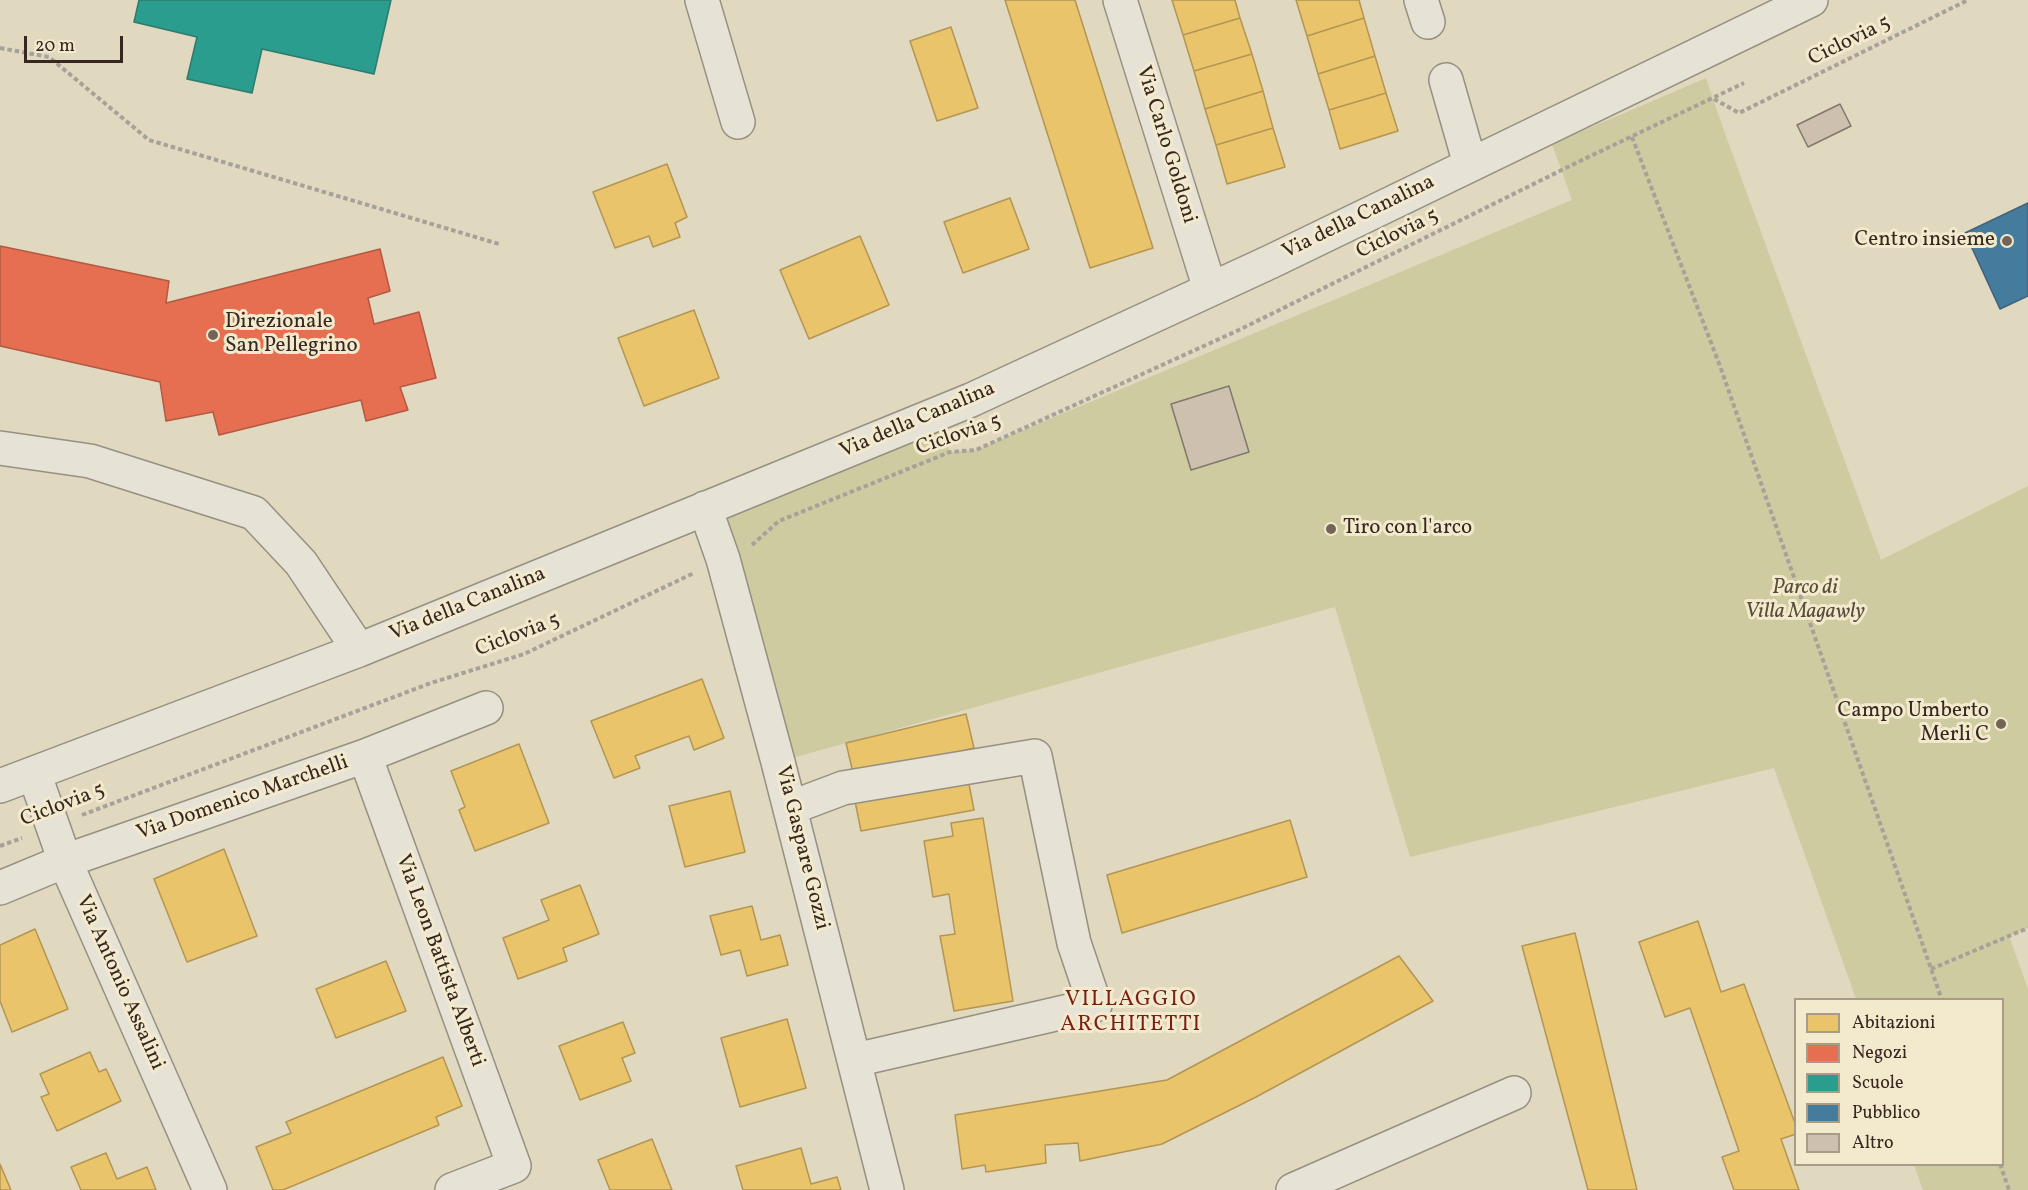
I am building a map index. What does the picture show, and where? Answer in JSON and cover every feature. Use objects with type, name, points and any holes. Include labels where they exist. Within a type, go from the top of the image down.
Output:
[{"type":"street","points":[[702,0],[738,122]]},
{"type":"street","name":"Via Carlo Goldoni","points":[[1120,0],[1210,289]]},
{"type":"street","name":"Via della Canalina","points":[[0,786],[359,650],[971,400],[1210,289],[1811,0]]},
{"type":"street","points":[[1446,80],[1470,164]]},
{"type":"street","points":[[0,448],[90,461],[254,513],[302,562],[359,650]]},
{"type":"street","name":"Via Gaspare Gozzi","points":[[705,508],[723,559],[790,808],[887,1190]]},
{"type":"street","name":"Via Domenico Marchelli","points":[[0,888],[65,861],[365,756],[486,708]]},
{"type":"street","name":"Via Leon Battista Alberti","points":[[365,756],[514,1166],[452,1190]]},
{"type":"street","points":[[790,808],[843,788],[1035,756],[1074,943],[1095,1005],[855,1060]]},
{"type":"street","name":"Via Antonio Assalini","points":[[34,773],[65,861],[210,1190]]},
{"type":"street","points":[[1293,1190],[1514,1093]]},
{"type":"path","name":"Ciclovia 5","points":[[1713,98],[1739,113],[1968,0]]},
{"type":"path","points":[[0,48],[49,57],[149,140],[499,244]]},
{"type":"path","name":"Ciclovia 5","points":[[0,846],[431,683],[524,654],[754,544],[779,521],[950,452],[976,450],[1241,328],[1744,83]]},
{"type":"path","points":[[1632,137],[1724,377],[1942,998]]},
{"type":"path","points":[[1931,969],[2028,928]]},
{"type":"path","points":[[2001,1166],[2009,1190]]},
{"type":"green space","name":"Parco di Villa Magawly","points":[[1706,78],[1881,560],[2028,486],[2028,928],[2009,936],[2028,989],[2028,1190],[1923,1190],[1914,1166],[2004,1166],[2004,998],[1856,998],[1774,768],[1410,857],[1335,607],[778,762],[705,508],[938,413],[950,452],[976,450],[1572,200],[1552,144]]},
{"type":"building: Abitazioni","points":[[1005,0],[1075,0],[1153,248],[1090,268]]},
{"type":"building: Abitazioni","points":[[1172,0],[1235,0],[1240,18],[1183,35]]},
{"type":"building: Abitazioni","points":[[1296,0],[1359,0],[1364,18],[1307,36]]},
{"type":"building: Abitazioni","points":[[1240,18],[1252,54],[1194,71],[1183,35]]},
{"type":"building: Abitazioni","points":[[1364,18],[1375,56],[1318,74],[1307,36]]},
{"type":"building: Abitazioni","points":[[951,27],[978,108],[937,121],[910,41]]},
{"type":"building: Abitazioni","points":[[1252,54],[1263,91],[1205,109],[1194,71]]},
{"type":"building: Abitazioni","points":[[1375,56],[1386,93],[1329,110],[1318,74]]},
{"type":"building: Abitazioni","points":[[1263,91],[1273,128],[1216,145],[1205,109]]},
{"type":"building: Abitazioni","points":[[1386,93],[1398,131],[1340,149],[1329,110]]},
{"type":"building: Abitazioni","points":[[1273,128],[1285,167],[1227,184],[1216,145]]},
{"type":"building: Abitazioni","points":[[667,164],[687,217],[675,223],[680,237],[653,247],[649,236],[615,248],[593,192]]},
{"type":"building: Abitazioni","points":[[1010,198],[1029,249],[963,273],[944,222]]},
{"type":"building: Abitazioni","points":[[860,236],[889,305],[809,339],[780,270]]},
{"type":"building: Abitazioni","points":[[694,310],[719,378],[644,406],[618,338]]},
{"type":"building: Abitazioni","points":[[702,679],[724,738],[694,750],[689,736],[635,756],[640,768],[614,778],[591,721]]},
{"type":"building: Abitazioni","points":[[966,714],[974,748],[854,777],[846,743]]},
{"type":"building: Abitazioni","points":[[519,744],[549,823],[475,851],[459,810],[465,807],[451,771]]},
{"type":"building: Abitazioni","points":[[968,779],[974,810],[861,831],[855,801]]},
{"type":"building: Abitazioni","points":[[730,791],[745,852],[685,867],[669,806]]},
{"type":"building: Abitazioni","points":[[983,818],[1013,1001],[954,1011],[940,936],[955,934],[949,894],[933,897],[924,841],[953,836],[951,823]]},
{"type":"building: Abitazioni","points":[[1290,820],[1307,877],[1122,933],[1107,875]]},
{"type":"building: Abitazioni","points":[[224,849],[257,936],[187,962],[154,879]]},
{"type":"building: Abitazioni","points":[[580,885],[599,934],[563,948],[567,961],[518,979],[503,938],[549,920],[541,900]]},
{"type":"building: Abitazioni","points":[[752,906],[761,940],[780,935],[788,965],[747,976],[740,950],[721,955],[710,916]]},
{"type":"building: Abitazioni","points":[[1698,921],[1721,992],[1744,984],[1794,1121],[1794,1135],[1781,1139],[1799,1190],[1734,1190],[1722,1157],[1739,1151],[1690,1008],[1665,1017],[1639,942]]},
{"type":"building: Abitazioni","points":[[35,929],[68,1009],[12,1032],[0,1001],[0,945]]},
{"type":"building: Abitazioni","points":[[1575,933],[1637,1190],[1588,1190],[1522,946]]},
{"type":"building: Abitazioni","points":[[1399,956],[1433,1001],[1256,1097],[1162,1144],[1080,1161],[1078,1143],[1045,1145],[1046,1163],[986,1172],[985,1165],[962,1169],[955,1115],[1167,1080]]},
{"type":"building: Abitazioni","points":[[386,961],[406,1011],[336,1038],[316,989]]},
{"type":"building: Abitazioni","points":[[787,1019],[806,1088],[740,1107],[721,1038]]},
{"type":"building: Abitazioni","points":[[623,1022],[635,1053],[622,1058],[631,1081],[580,1100],[559,1046]]},
{"type":"building: Abitazioni","points":[[90,1052],[99,1072],[106,1069],[121,1101],[57,1131],[41,1097],[49,1094],[40,1074]]},
{"type":"building: Abitazioni","points":[[443,1057],[462,1106],[436,1117],[439,1125],[283,1190],[273,1190],[256,1147],[291,1133],[286,1122]]},
{"type":"building: Abitazioni","points":[[652,1139],[672,1190],[610,1190],[598,1160]]},
{"type":"building: Abitazioni","points":[[801,1148],[811,1184],[837,1177],[841,1190],[743,1190],[736,1166]]},
{"type":"building: Abitazioni","points":[[106,1153],[117,1179],[147,1167],[156,1190],[81,1190],[71,1167]]},
{"type":"building: Abitazioni","points":[[0,1164],[11,1190],[0,1190]]},
{"type":"building: Negozi","name":"Direzionale San Pellegrino","points":[[0,246],[169,281],[166,303],[380,249],[390,291],[368,298],[374,324],[419,312],[436,378],[400,387],[408,410],[366,421],[361,400],[219,435],[213,412],[166,421],[160,382],[0,346]]},
{"type":"building: Scuole","points":[[139,0],[391,0],[374,74],[262,49],[252,93],[187,79],[197,37],[134,22]]},
{"type":"building: Pubblico","points":[[2028,203],[2028,296],[2000,309],[1965,233]]},
{"type":"building: Altro","points":[[1840,104],[1851,126],[1808,147],[1797,125]]},
{"type":"building: Altro","points":[[1229,386],[1249,452],[1191,470],[1171,404]]},
{"type":"place","name":"Centro insieme","points":[[2007,241]]},
{"type":"place","name":"Direzionale San Pellegrino","points":[[213,335]]},
{"type":"place","name":"Tiro con l'arco","points":[[1331,529]]},
{"type":"place","name":"Campo Umberto Merli C","points":[[2001,724]]},
{"type":"district","name":"VILLAGGIO ARCHITETTI","points":[[1131,1014]]}]
